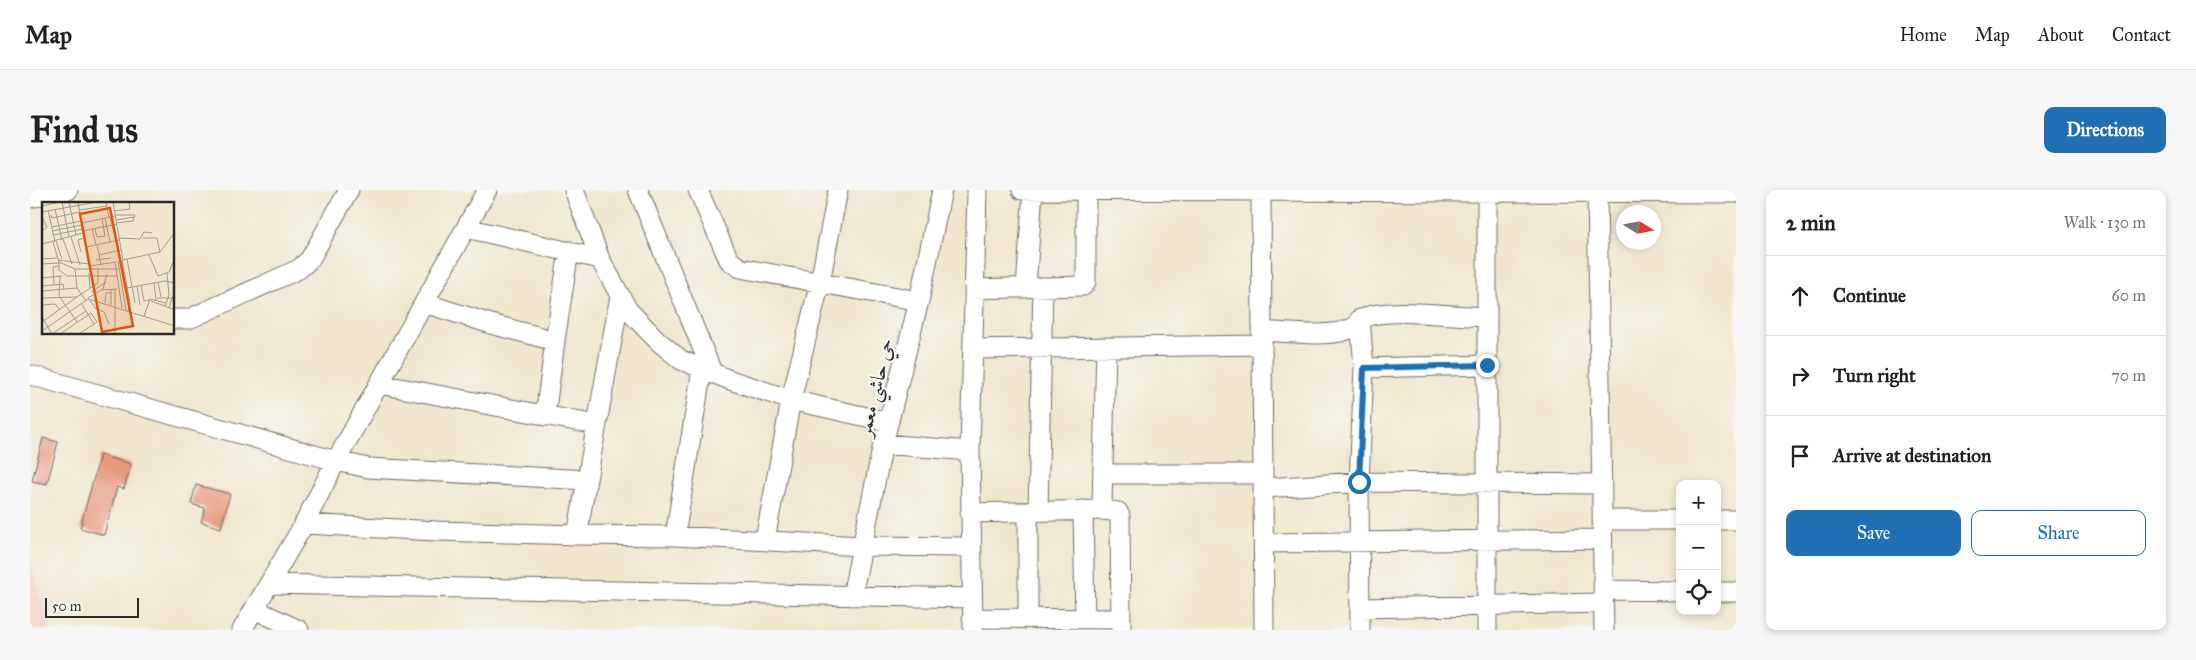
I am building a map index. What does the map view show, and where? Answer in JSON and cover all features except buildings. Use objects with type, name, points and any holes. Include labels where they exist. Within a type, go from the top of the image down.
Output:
[{"type":"street","points":[[30,198],[68,190]]},
{"type":"street","points":[[175,319],[189,319],[299,269],[310,259],[349,190]]},
{"type":"street","points":[[242,630],[304,524],[336,461],[487,190]]},
{"type":"street","points":[[574,190],[600,259],[628,310],[670,352],[681,360],[707,372],[791,400],[889,422]]},
{"type":"street","points":[[638,190],[707,372],[675,536]]},
{"type":"street","points":[[698,190],[728,260],[734,265],[747,270],[919,301]]},
{"type":"street","points":[[765,540],[791,400],[820,282],[838,190]]},
{"type":"street","name":"حي حاشي معمر","points":[[852,596],[861,546],[919,301],[942,190]]},
{"type":"street","points":[[970,513],[1082,510],[1118,512],[1120,516],[1120,625],[1086,619],[1028,618],[972,624],[970,513],[970,451],[977,190]]},
{"type":"street","points":[[1022,190],[1631,191],[1736,193]]},
{"type":"street","points":[[1028,618],[1043,348],[1034,288],[1032,190]]},
{"type":"street","points":[[974,289],[1080,287],[1086,282],[1086,190]]},
{"type":"street","points":[[1260,191],[1264,630]]},
{"type":"street","points":[[1487,192],[1487,630]]},
{"type":"street","points":[[1597,192],[1604,630]]},
{"type":"street","points":[[466,228],[600,259]]},
{"type":"street","points":[[545,416],[569,251]]},
{"type":"street","points":[[578,535],[620,296]]},
{"type":"street","points":[[424,303],[491,324],[555,341]]},
{"type":"street","points":[[973,349],[1106,347],[1320,334],[1350,329],[1360,320],[1371,315],[1402,314],[1487,317]]},
{"type":"street","points":[[1360,320],[1364,368],[1359,482],[1360,630]]},
{"type":"street","points":[[1103,510],[1106,347]]},
{"type":"street","points":[[1364,368],[1487,365]]},
{"type":"street","points":[[30,375],[336,461],[368,468],[587,480]]},
{"type":"street","points":[[379,384],[597,426]]},
{"type":"street","points":[[884,444],[970,451]]},
{"type":"street","points":[[1103,474],[1263,481],[1601,484]]},
{"type":"street","points":[[1082,510],[1086,619]]},
{"type":"street","points":[[1602,520],[1676,520]]},
{"type":"street","points":[[1721,520],[1736,520]]},
{"type":"street","points":[[304,524],[437,531],[675,536],[861,546],[971,547]]},
{"type":"street","points":[[1264,543],[1602,539]]},
{"type":"street","points":[[269,584],[972,598]]},
{"type":"street","points":[[1360,608],[1487,607],[1676,591]]},
{"type":"street","points":[[1721,592],[1736,592]]},
{"type":"street","points":[[254,609],[299,630]]},
{"type":"shaded area","points":[[30,560],[50,630],[30,630]]},
{"type":"route","points":[[1359,482],[1364,368],[1487,365]]}]
